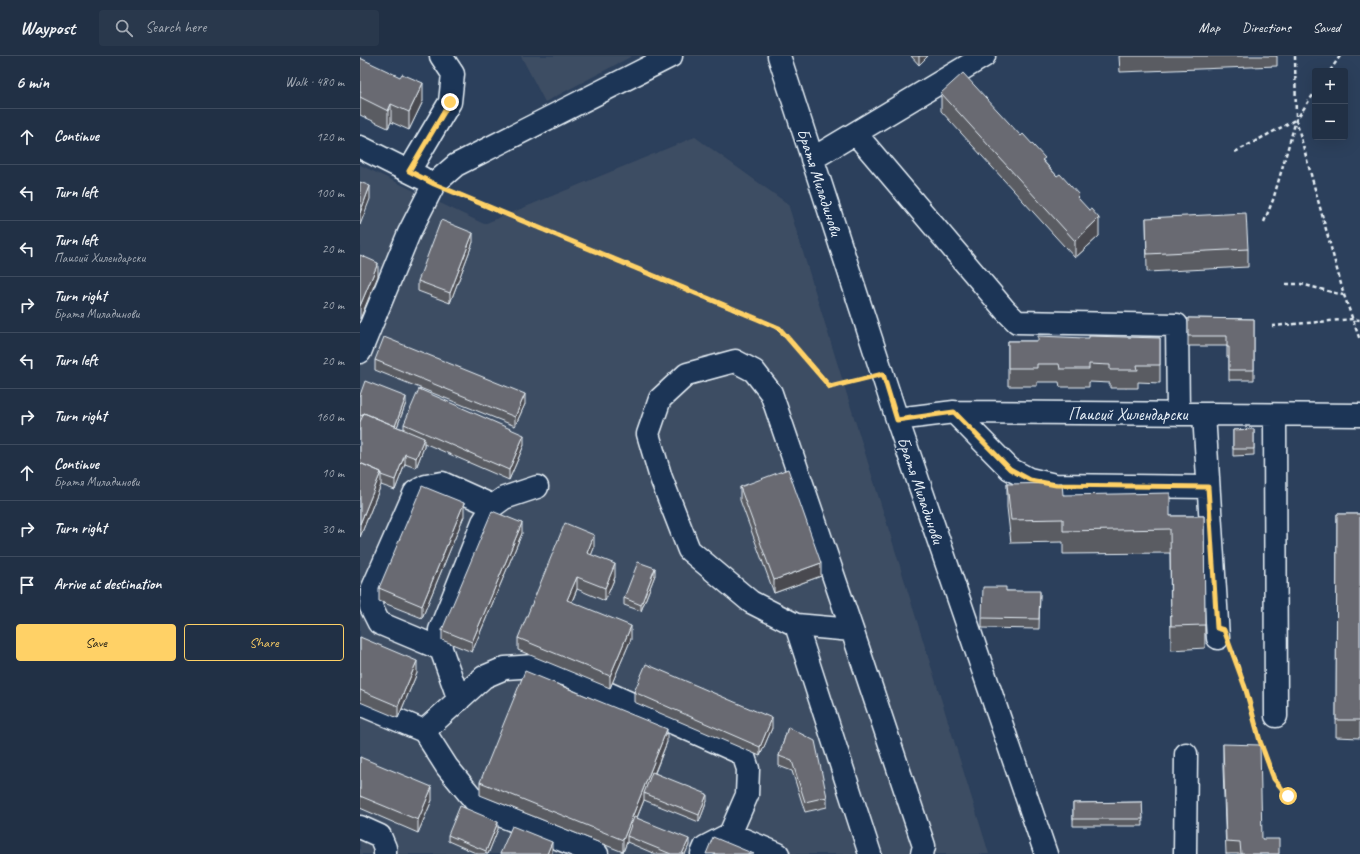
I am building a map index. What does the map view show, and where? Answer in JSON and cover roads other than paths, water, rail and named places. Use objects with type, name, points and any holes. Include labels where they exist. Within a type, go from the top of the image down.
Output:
[{"type":"street","points":[[409,171],[450,102],[453,74],[440,56]]},
{"type":"street","points":[[360,352],[409,233],[434,184],[456,165],[671,56]]},
{"type":"street","name":"Братя Миладинови","points":[[778,56],[897,420],[1046,854]]},
{"type":"street","points":[[812,159],[984,56]]},
{"type":"street","points":[[856,134],[1000,304],[1017,322],[1177,325],[1178,414]]},
{"type":"street","points":[[360,147],[434,184]]},
{"type":"street","points":[[852,630],[796,626],[751,602],[689,550],[660,478],[648,434],[660,400],[687,374],[735,361],[754,371],[771,393],[852,630],[924,846],[922,854]]},
{"type":"street","points":[[954,412],[1010,469],[1030,480],[1056,485],[1208,487]]},
{"type":"street","name":"Паисий Хилендарски","points":[[897,420],[954,412],[1360,415]]},
{"type":"street","points":[[1204,414],[1218,633]]},
{"type":"street","points":[[1275,415],[1276,716]]},
{"type":"street","points":[[441,649],[379,623],[371,607],[372,590],[415,492],[426,486],[442,483],[493,506]]},
{"type":"street","points":[[459,700],[441,649],[440,630],[483,522],[493,506],[504,498],[537,486]]},
{"type":"street","points":[[796,626],[870,854]]},
{"type":"street","points":[[424,731],[484,677],[505,668],[535,666],[567,675],[743,754],[748,770],[747,795],[730,834],[705,847],[702,854]]},
{"type":"street","points":[[360,704],[424,731],[447,767],[480,807],[597,854]]},
{"type":"street","points":[[1185,854],[1186,754]]},
{"type":"street","points":[[360,827],[380,836],[385,848],[385,854]]},
{"type":"street","points":[[730,834],[778,854]]}]
